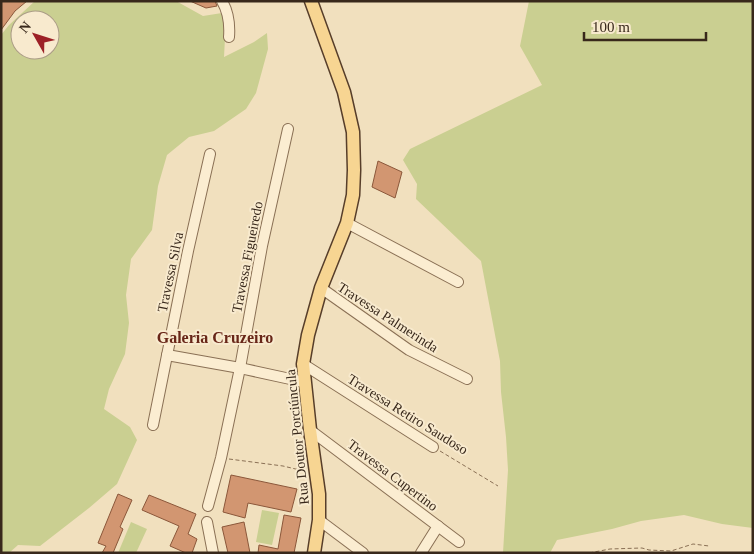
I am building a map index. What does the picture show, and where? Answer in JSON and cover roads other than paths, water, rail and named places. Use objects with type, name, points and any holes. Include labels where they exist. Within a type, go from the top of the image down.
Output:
[{"type":"main road","name":"Rua Doutor Porciúncula","points":[[311,1],[344,92],[352,132],[354,170],[353,195],[347,223],[321,288],[308,335],[304,364],[304,382],[319,494],[320,520],[314,553]]},
{"type":"street","points":[[222,1],[228,12],[230,23],[229,38]]},
{"type":"street","name":"Travessa Figueiredo","points":[[208,506],[221,458],[240,368],[262,246],[288,129]]},
{"type":"street","name":"Travessa Silva","points":[[154,425],[210,154]]},
{"type":"street","points":[[347,223],[458,282]]},
{"type":"street","name":"Travessa Palmerinda","points":[[321,288],[409,350],[467,380]]},
{"type":"street","points":[[167,356],[240,368],[304,382]]},
{"type":"street","name":"Travessa Retiro Saudoso","points":[[304,364],[433,447]]},
{"type":"street","name":"Travessa Cupertino","points":[[310,430],[459,542]]},
{"type":"street","points":[[320,520],[363,553]]},
{"type":"street","points":[[207,522],[213,553]]},
{"type":"street","points":[[421,553],[438,526]]},
{"type":"district","name":"Galeria Cruzeiro","points":[[215,337]]}]
